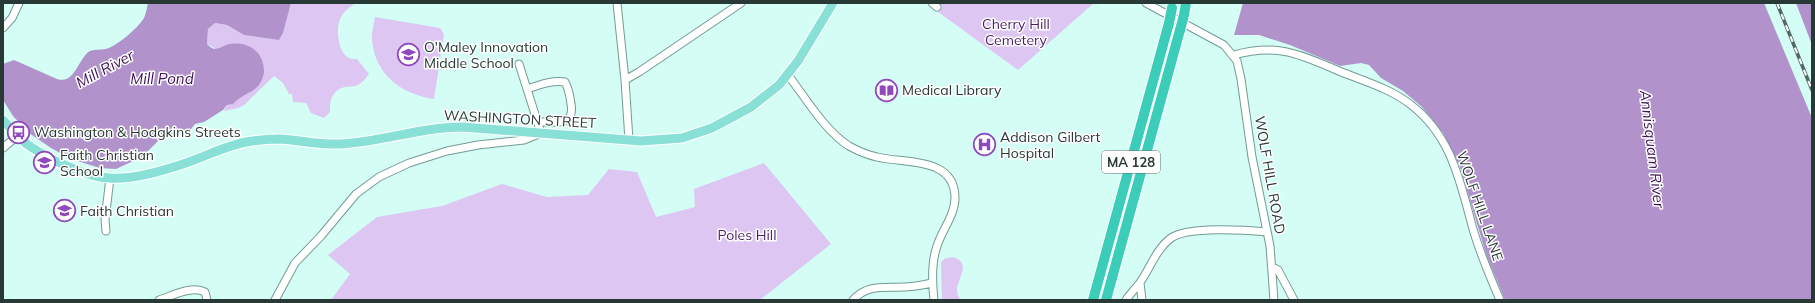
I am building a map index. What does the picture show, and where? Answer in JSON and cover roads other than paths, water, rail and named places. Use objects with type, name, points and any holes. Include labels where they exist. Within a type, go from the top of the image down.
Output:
[{"type":"highway","name":"MA 128","points":[[1106,300],[1180,30],[1186,3]]},
{"type":"highway","name":"MA 128","points":[[1093,300],[1173,6]]},
{"type":"main road","name":"WASHINGTON STREET","points":[[3,120],[17,136],[32,147],[78,171],[110,178],[146,173],[182,164],[244,142],[269,139],[338,144],[361,142],[442,127],[462,127],[642,141],[682,138],[712,128],[751,107],[779,85],[788,75],[833,3]]},
{"type":"street","points":[[3,28],[12,18],[19,3]]},
{"type":"street","points":[[617,3],[625,80],[628,140]]},
{"type":"street","points":[[625,80],[741,3]]},
{"type":"street","points":[[1146,3],[1224,45],[1234,56]]},
{"type":"street","name":"WOLF HILL LANE","points":[[1234,56],[1264,49],[1278,50],[1301,56],[1375,85],[1402,99],[1421,115],[1434,130],[1450,154],[1461,181],[1474,230],[1500,300]]},
{"type":"street","name":"WOLF HILL ROAD","points":[[1234,56],[1240,70],[1252,157],[1267,232],[1272,267],[1274,300]]},
{"type":"street","points":[[274,300],[294,263],[321,236],[356,194],[379,176],[442,152],[478,145],[524,140],[541,133],[518,64]]},
{"type":"street","points":[[788,75],[830,129],[848,145],[876,157],[930,165],[946,174],[955,198],[952,211],[937,246],[933,267],[932,284],[934,300]]},
{"type":"street","points":[[527,89],[560,81],[565,82],[569,92],[572,112],[571,118],[562,122],[538,122]]},
{"type":"street","points":[[3,148],[17,136]]},
{"type":"street","points":[[106,231],[105,220],[110,178]]},
{"type":"street","points":[[1126,300],[1140,284],[1163,246],[1169,239],[1178,234],[1205,230],[1267,232]]},
{"type":"street","points":[[1272,267],[1278,270],[1281,274],[1294,300]]},
{"type":"street","points":[[853,300],[862,292],[873,287],[905,287],[932,284]]},
{"type":"street","points":[[1140,284],[1142,300]]},
{"type":"street","points":[[159,300],[181,292],[199,289],[205,292],[207,300]]},
{"type":"water","name":"Mill Pond","points":[[148,3],[291,3],[283,33],[279,40],[244,35],[227,25],[215,23],[208,29],[207,44],[213,49],[236,43],[254,49],[261,58],[263,65],[264,73],[261,81],[253,90],[239,98],[233,104],[227,105],[223,110],[204,122],[195,124],[191,129],[178,134],[171,134],[161,138],[142,157],[116,169],[100,168],[71,159],[29,133],[13,116],[3,100],[3,64],[14,60],[57,79],[63,80],[68,78],[76,70],[86,54],[90,51],[111,47],[121,41],[132,31],[144,18]]},
{"type":"water","name":"Annisquam River","points":[[1243,3],[1764,3],[1812,118],[1812,300],[1505,300],[1487,257],[1460,167],[1443,133],[1421,106],[1403,91],[1381,78],[1369,65],[1361,63],[1340,66],[1290,45],[1259,35],[1234,35]]},
{"type":"water","points":[[1796,3],[1812,3],[1812,45]]},
{"type":"railway","points":[[1777,3],[1812,90]]},
{"type":"place","name":"O'Maley Innovation Middle School","points":[[409,55]]},
{"type":"place","name":"Medical Library","points":[[887,90]]},
{"type":"place","name":"Washington & Hodgkins Streets","points":[[19,132]]},
{"type":"place","name":"Addison Gilbert Hospital","points":[[984,145]]},
{"type":"place","name":"Faith Christian School","points":[[44,163]]},
{"type":"place","name":"Faith Christian","points":[[64,211]]},
{"type":"park label","name":"Cherry Hill Cemetery","points":[[1016,32]]},
{"type":"park label","name":"Poles Hill","points":[[747,235]]},
{"type":"water label","name":"Mill River","points":[[105,69]]}]
